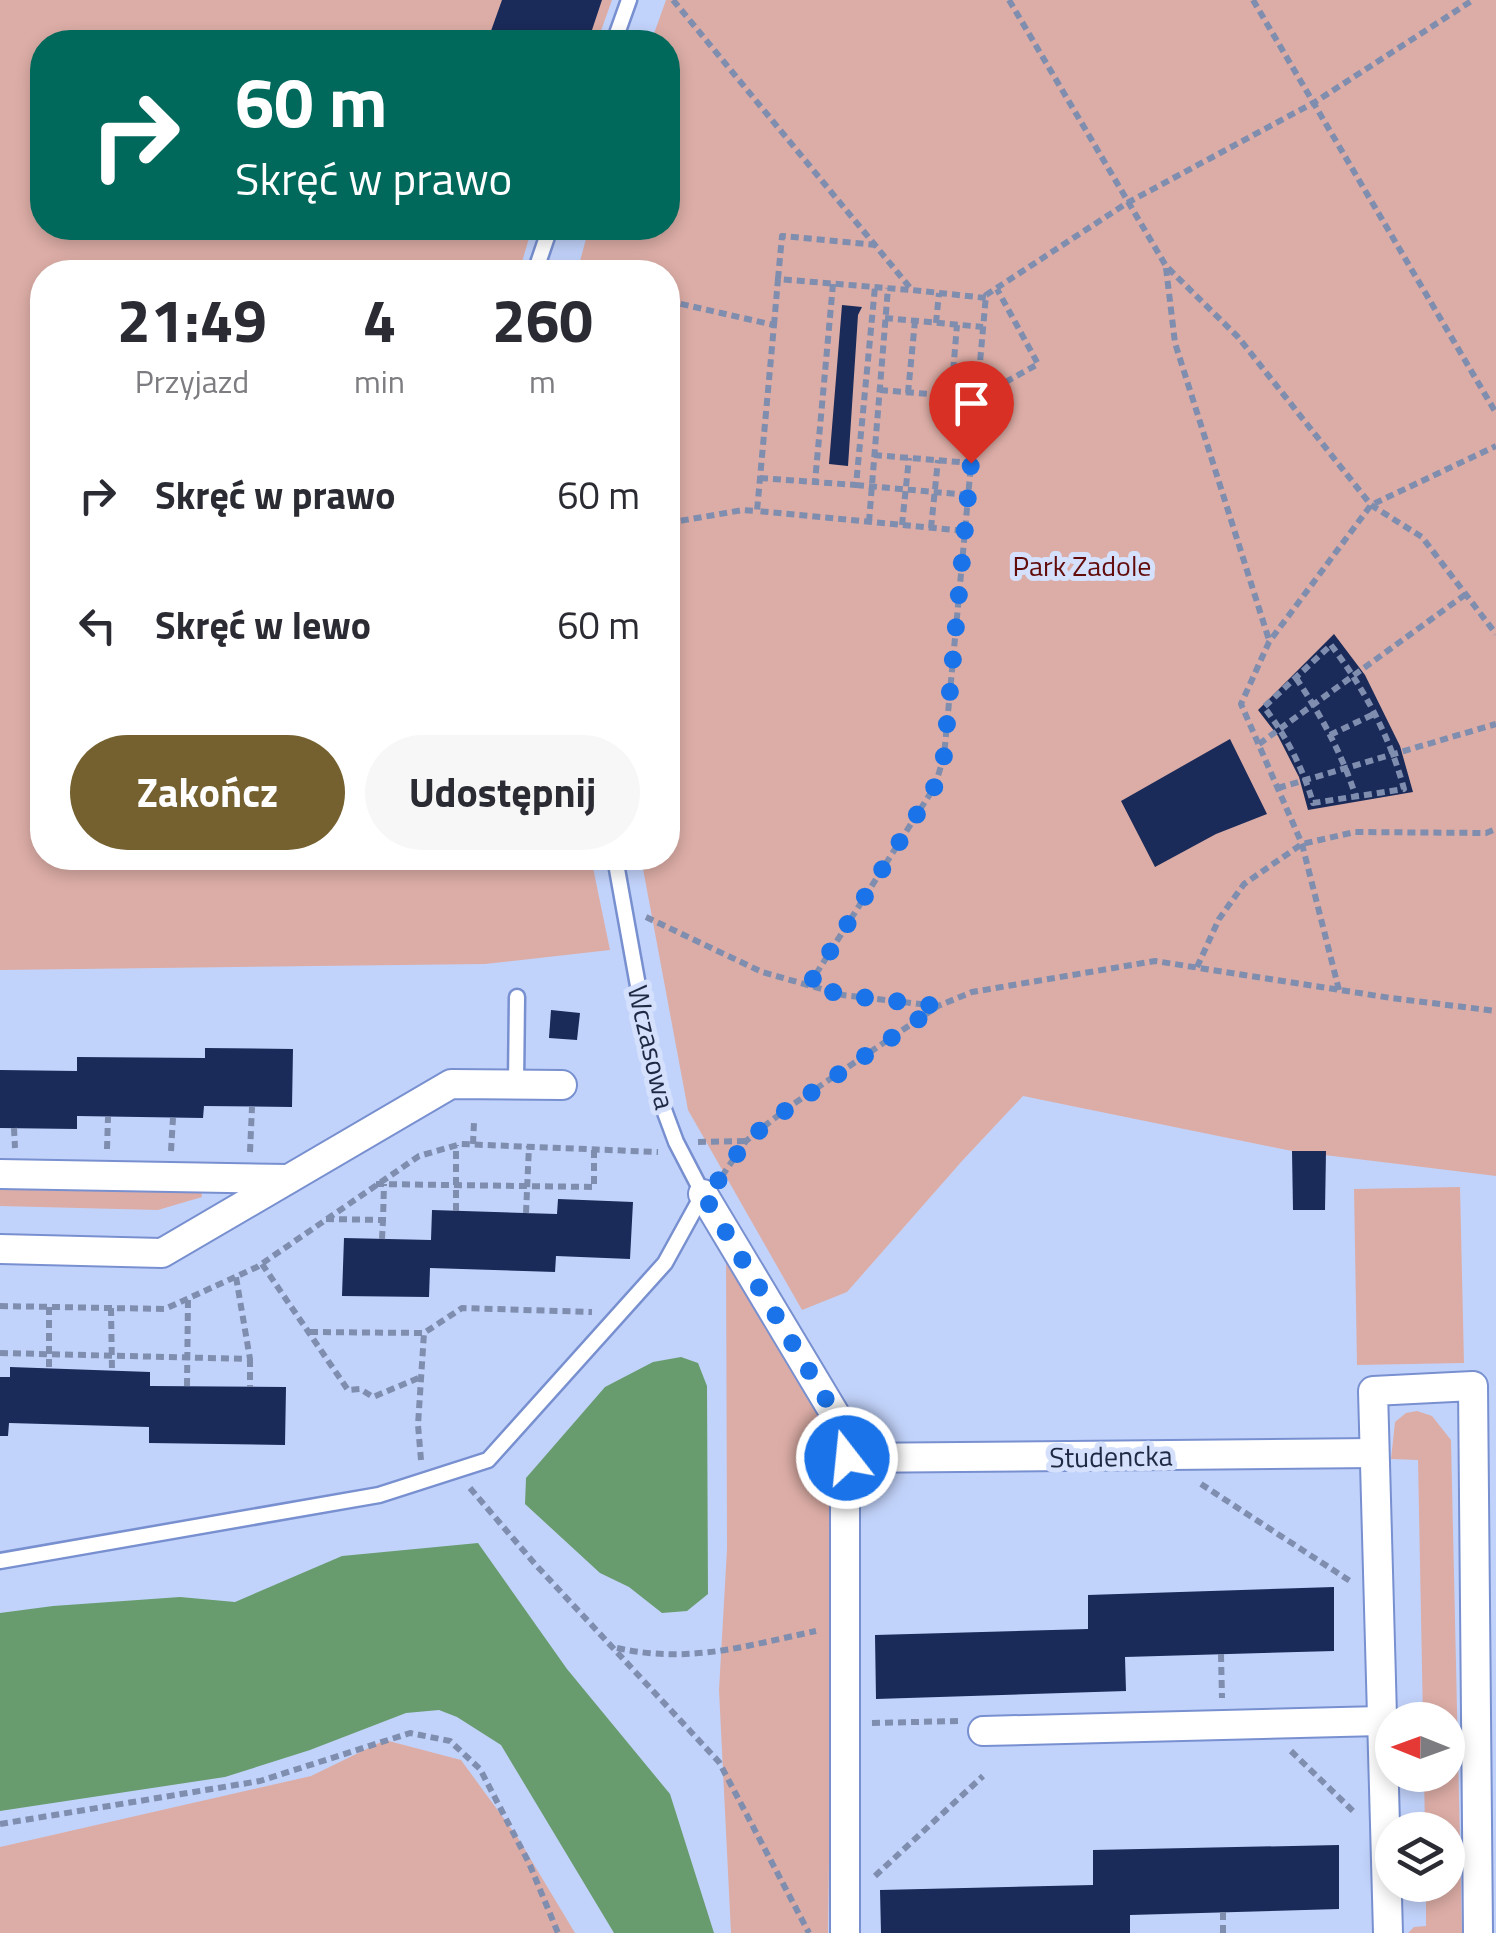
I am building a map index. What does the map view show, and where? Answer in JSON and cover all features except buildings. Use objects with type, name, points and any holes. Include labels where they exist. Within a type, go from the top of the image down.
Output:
[{"type":"street","points":[[0,1249],[162,1253],[450,1084],[562,1085]]},
{"type":"street","points":[[0,1174],[289,1179]]},
{"type":"street","name":"Wczasowa","points":[[703,1194],[846,1445]]},
{"type":"street","points":[[1381,1702],[1373,1391],[1479,1385],[1478,1933]]},
{"type":"street","points":[[844,1933],[846,1445]]},
{"type":"street","name":"Studencka","points":[[846,1445],[1158,1456],[1374,1453]]},
{"type":"street","points":[[983,1731],[1375,1721]]},
{"type":"street","points":[[1383,1792],[1388,1933]]},
{"type":"lane","points":[[618,30],[629,0]]},
{"type":"lane","name":"Wczasowa","points":[[617,870],[657,1091],[679,1148],[703,1194]]},
{"type":"lane","points":[[516,1084],[517,997]]},
{"type":"lane","points":[[0,1561],[379,1495],[488,1460],[666,1263],[703,1194]]},
{"type":"path","points":[[673,0],[912,290]]},
{"type":"path","points":[[1009,0],[1166,266],[1238,337],[1371,505],[1422,537],[1496,634]]},
{"type":"path","points":[[1253,0],[1496,413]]},
{"type":"path","points":[[809,985],[935,786],[944,756],[986,298],[1127,203],[1314,102],[1473,0]]},
{"type":"path","points":[[757,511],[782,236],[877,245]]},
{"type":"path","points":[[1166,266],[1174,343],[1269,642]]},
{"type":"path","points":[[778,279],[986,298]]},
{"type":"path","points":[[815,482],[833,284]]},
{"type":"path","points":[[856,485],[875,287]]},
{"type":"path","points":[[869,522],[888,288]]},
{"type":"path","points":[[880,390],[977,398],[1038,364],[996,289]]},
{"type":"path","points":[[936,323],[939,293]]},
{"type":"path","points":[[680,304],[774,325]]},
{"type":"path","points":[[885,318],[983,327]]},
{"type":"path","points":[[908,393],[915,321]]},
{"type":"path","points":[[950,396],[957,325]]},
{"type":"path","points":[[1339,990],[1302,844],[1241,704],[1269,642],[1371,505],[1496,446]]},
{"type":"path","points":[[874,455],[971,463]]},
{"type":"path","points":[[902,525],[909,458]]},
{"type":"path","points":[[932,528],[938,460]]},
{"type":"path","points":[[760,478],[968,495]]},
{"type":"path","points":[[680,521],[744,510],[965,531]]},
{"type":"path","points":[[1258,744],[1466,594]]},
{"type":"path","points":[[1331,645],[1354,674],[1394,754],[1404,789],[1314,803],[1307,780],[1280,728],[1264,708],[1296,678],[1331,645]]},
{"type":"path","points":[[1296,678],[1314,704],[1356,797]]},
{"type":"path","points":[[1330,736],[1374,714]]},
{"type":"path","points":[[1278,788],[1496,724]]},
{"type":"path","points":[[1196,967],[1219,919],[1244,884],[1302,844],[1355,832],[1496,830]]},
{"type":"path","points":[[624,906],[762,972],[843,995],[938,1006]]},
{"type":"path","points":[[703,1194],[720,1179],[746,1141],[786,1110],[938,1006],[972,992],[1155,960],[1496,1011]]},
{"type":"path","points":[[249,1178],[252,1106]]},
{"type":"path","points":[[474,1122],[474,1144]]},
{"type":"path","points":[[0,1306],[165,1309],[262,1264],[419,1156],[456,1144],[679,1148],[746,1141]]},
{"type":"path","points":[[456,1144],[456,1211]]},
{"type":"path","points":[[526,1213],[529,1146]]},
{"type":"path","points":[[591,1200],[594,1148]]},
{"type":"path","points":[[384,1181],[594,1187]]},
{"type":"path","points":[[382,1239],[384,1181]]},
{"type":"path","points":[[325,1219],[383,1220]]},
{"type":"path","points":[[262,1264],[348,1390],[360,1388],[374,1397],[421,1377]]},
{"type":"path","points":[[236,1277],[250,1359],[250,1387]]},
{"type":"path","points":[[187,1386],[188,1298]]},
{"type":"path","points":[[49,1307],[49,1368]]},
{"type":"path","points":[[111,1308],[112,1370]]},
{"type":"path","points":[[310,1332],[424,1333],[462,1308],[619,1313]]},
{"type":"path","points":[[424,1333],[418,1426],[424,1481]]},
{"type":"path","points":[[0,1353],[250,1359]]},
{"type":"path","points":[[1158,1456],[1359,1588]]},
{"type":"path","points":[[456,1472],[719,1762],[808,1933]]},
{"type":"path","points":[[616,1647],[654,1656],[709,1654],[846,1624]]},
{"type":"path","points":[[1222,1654],[1223,1715]]},
{"type":"path","points":[[1274,1724],[1274,1734],[1366,1823]]},
{"type":"path","points":[[0,1824],[260,1781],[410,1734],[450,1741],[480,1770],[528,1863],[558,1933]]},
{"type":"path","points":[[845,1904],[984,1776]]},
{"type":"path","points":[[1222,1912],[1223,1933]]},
{"type":"green space","points":[[0,0],[612,0],[601,30],[30,30],[30,240],[528,240],[523,260],[30,260],[30,870],[593,870],[610,950],[485,964],[0,970]]},
{"type":"green space","name":"Park Zadole","points":[[666,0],[1496,0],[1496,1176],[1292,1151],[1023,1096],[847,1292],[802,1310],[688,1110],[643,870],[680,870],[680,260],[580,260],[586,240],[680,240],[680,30],[655,30]]},
{"type":"green space","points":[[0,1181],[201,1185],[202,1197],[158,1210],[0,1206]]},
{"type":"green space","points":[[1460,1187],[1464,1363],[1357,1365],[1354,1189]]},
{"type":"green space","points":[[726,1246],[835,1435],[828,1933],[731,1933],[719,1690],[727,1549]]},
{"type":"green space","points":[[1417,1411],[1432,1416],[1451,1440],[1457,1702],[1423,1702],[1418,1460],[1391,1459],[1395,1422],[1406,1413]]},
{"type":"green space","points":[[385,1740],[461,1760],[518,1838],[575,1933],[0,1933],[0,1847],[311,1776]]},
{"type":"green space","points":[[1424,1792],[1459,1792],[1459,1812],[1425,1812]]},
{"type":"green space","points":[[1426,1902],[1461,1902],[1462,1933],[1408,1933],[1414,1927],[1426,1926]]},
{"type":"shaded area","points":[[681,1357],[698,1363],[707,1386],[708,1594],[687,1611],[662,1613],[629,1587],[600,1573],[525,1504],[526,1478],[605,1387],[653,1362]]},
{"type":"shaded area","points":[[478,1543],[567,1669],[670,1794],[714,1933],[614,1933],[501,1745],[439,1710],[406,1713],[225,1777],[0,1811],[0,1613],[180,1597],[235,1602],[342,1556]]},
{"type":"route","points":[[847,1458],[845,1431],[703,1194],[720,1179],[746,1141],[938,1006],[843,995],[809,985],[935,786],[944,756],[971,463]]}]
